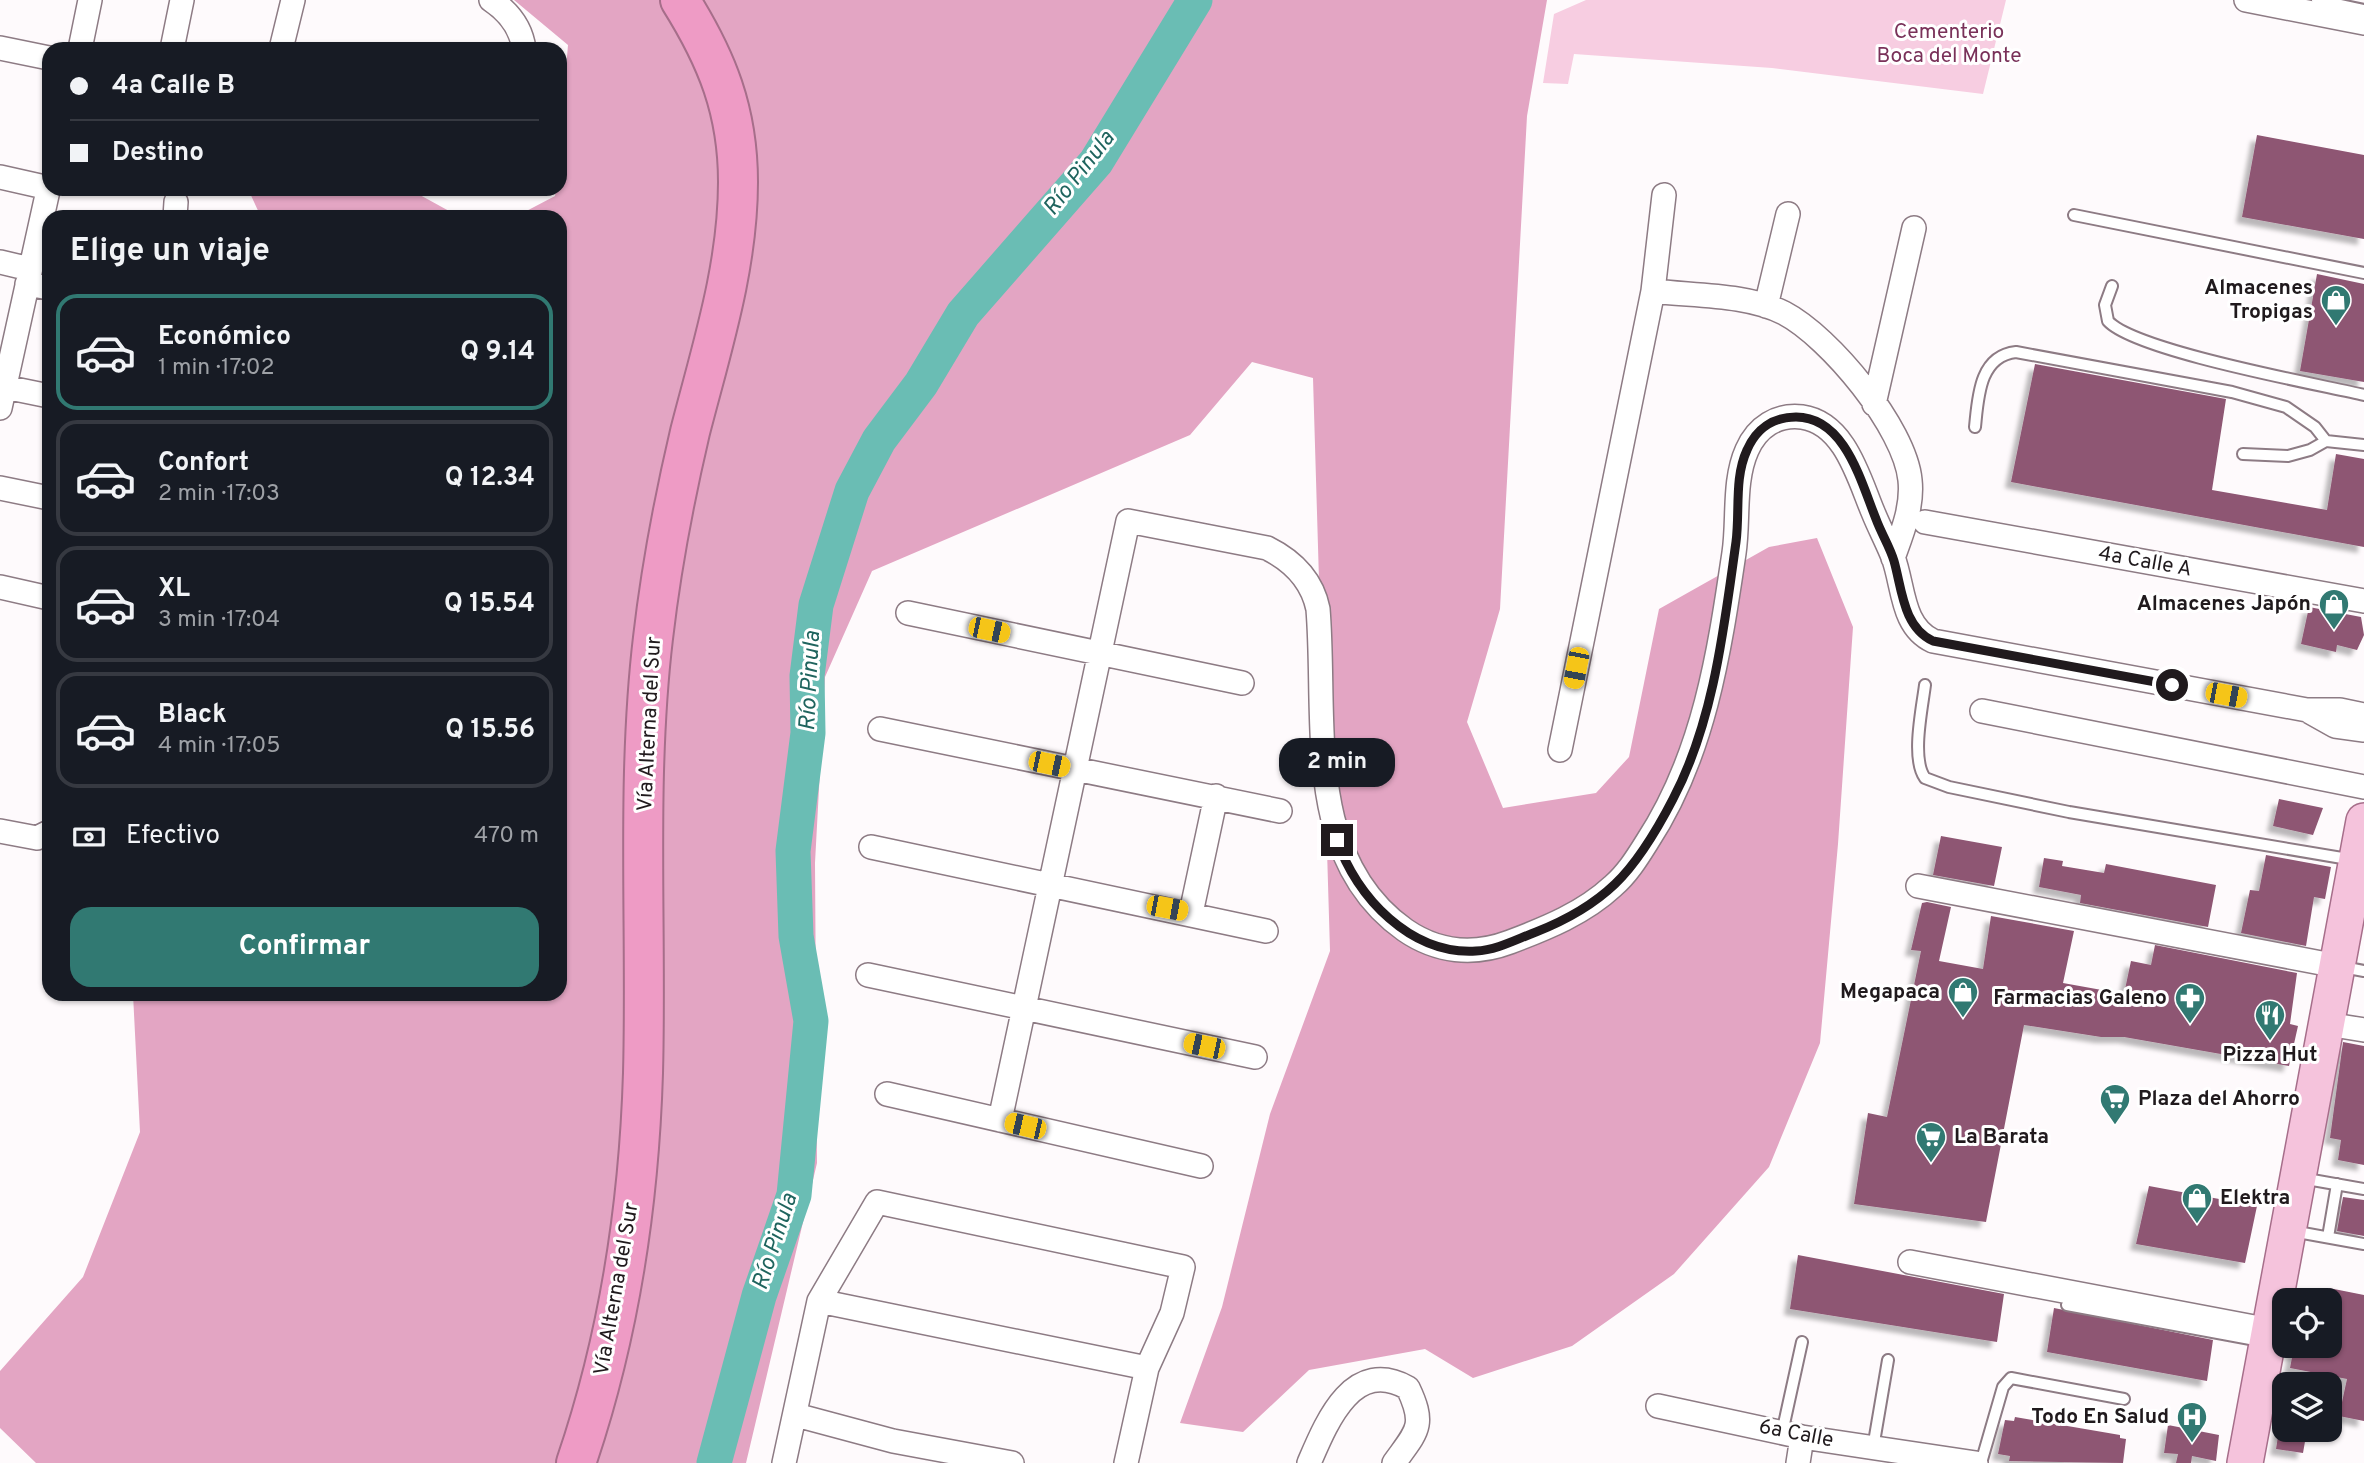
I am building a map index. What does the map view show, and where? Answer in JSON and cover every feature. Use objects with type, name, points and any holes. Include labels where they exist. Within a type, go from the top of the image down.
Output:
[{"type":"highway","name":"Vía Alterna del Sur","points":[[576,1463],[591,1420],[618,1311],[638,1163],[643,1074],[646,748],[652,639],[671,517],[722,308],[733,246],[738,186],[737,137],[724,88],[708,45],[680,0]]},
{"type":"highway","name":"Vía Alterna del Sur","points":[[597,1463],[636,1318],[659,1165],[666,1072],[670,749],[675,645],[695,521],[758,250],[763,183],[760,133],[748,83],[729,34],[711,0]]},
{"type":"main road","points":[[2245,1463],[2327,1024],[2351,969],[2350,923],[2364,821]]},
{"type":"street","points":[[81,42],[90,0]]},
{"type":"street","points":[[173,42],[182,0]]},
{"type":"street","points":[[283,42],[293,0]]},
{"type":"street","points":[[2246,0],[2364,23]]},
{"type":"street","points":[[496,4],[521,31],[523,42]]},
{"type":"street","points":[[0,48],[42,57]]},
{"type":"street","points":[[0,177],[42,186]]},
{"type":"street","points":[[1560,750],[1653,291],[1664,195]]},
{"type":"street","points":[[1766,306],[1788,214]]},
{"type":"street","points":[[1874,404],[1914,228]]},
{"type":"street","points":[[42,234],[35,280],[2,394],[42,396]]},
{"type":"street","points":[[0,262],[35,280]]},
{"type":"street","points":[[1653,291],[1766,306],[1785,313],[1829,349],[1874,404],[1905,456],[1910,482],[1907,520],[1893,558]]},
{"type":"street","points":[[1000,1120],[1128,522],[1215,536],[1267,548],[1282,555],[1310,585],[1318,609],[1326,793],[1342,854],[1373,902],[1399,926],[1438,947],[1478,951],[1547,927],[1600,897],[1633,863],[1673,799],[1705,714],[1737,537],[1745,452],[1758,432],[1771,422],[1785,417],[1805,417],[1824,425],[1851,459],[1893,558],[1910,618],[1916,629],[1933,641],[2307,710],[2364,715]]},
{"type":"street","points":[[0,488],[42,497]]},
{"type":"street","name":"4a Calle A","points":[[1925,522],[2364,601]]},
{"type":"street","points":[[0,587],[42,596]]},
{"type":"street","points":[[908,613],[1242,683]]},
{"type":"street","points":[[2307,710],[2335,726],[2364,730]]},
{"type":"street","points":[[1982,711],[2364,787]]},
{"type":"street","points":[[880,729],[1280,811]]},
{"type":"street","points":[[1191,913],[1216,796]]},
{"type":"street","points":[[0,831],[37,838],[42,836]]},
{"type":"street","points":[[871,847],[1266,930]]},
{"type":"street","points":[[1918,886],[2351,969]]},
{"type":"street","points":[[868,975],[1255,1057]]},
{"type":"street","points":[[2327,1024],[2364,1030]]},
{"type":"street","points":[[887,1094],[1201,1166]]},
{"type":"street","points":[[785,1463],[819,1301],[877,1202],[1183,1267],[1172,1313],[1147,1368],[1126,1463]]},
{"type":"street","points":[[1910,1262],[2269,1336]]},
{"type":"street","points":[[819,1301],[1147,1368]]},
{"type":"street","points":[[1309,1463],[1330,1420],[1353,1387],[1366,1380],[1383,1379],[1408,1388],[1420,1421],[1415,1435],[1394,1463]]},
{"type":"street","name":"6a Calle","points":[[1658,1406],[1792,1435],[1976,1463]]},
{"type":"street","points":[[796,1415],[893,1441],[1012,1463]]},
{"type":"street","points":[[1792,1435],[1798,1463]]},
{"type":"lane","points":[[2317,0],[2364,10]]},
{"type":"lane","points":[[2074,215],[2364,273]]},
{"type":"lane","points":[[2112,286],[2105,305],[2108,321],[2134,335],[2213,361],[2364,395]]},
{"type":"lane","points":[[1975,426],[1981,377],[2006,354],[2016,352],[2232,392],[2286,407],[2315,427],[2326,441]]},
{"type":"lane","points":[[2243,454],[2288,456],[2310,450],[2326,441],[2364,445]]},
{"type":"lane","points":[[1925,685],[1918,755],[1919,768],[1925,778],[1949,787],[2069,812],[2357,861]]},
{"type":"lane","points":[[2299,1178],[2364,1189]]},
{"type":"lane","points":[[2328,1237],[2337,1184]]},
{"type":"lane","points":[[2289,1230],[2364,1244]]},
{"type":"lane","points":[[2067,1306],[2269,1336]]},
{"type":"lane","points":[[1792,1435],[1802,1342]]},
{"type":"lane","points":[[1873,1448],[1888,1360]]},
{"type":"lane","points":[[1982,1463],[2003,1387],[2011,1378],[2124,1399]]},
{"type":"green space","name":"Cementerio Boca del Monte","points":[[1586,0],[2006,0],[1983,94],[1772,68],[1574,54],[1568,84],[1543,83],[1554,14]]},
{"type":"shaded area","points":[[514,0],[1547,0],[1527,116],[1500,609],[1467,722],[1503,808],[1596,793],[1629,757],[1659,609],[1769,547],[1817,538],[1853,627],[1838,844],[1820,1043],[1769,1167],[1674,1274],[1572,1346],[1473,1378],[1425,1349],[1309,1370],[1243,1432],[1180,1423],[1222,1307],[1270,1114],[1330,951],[1313,378],[1252,362],[1190,435],[872,571],[825,677],[815,863],[817,1163],[746,1463],[36,1463],[0,1428],[0,1371],[83,1277],[140,1132],[133,1001],[567,1001],[567,210],[528,210],[555,196],[567,196],[568,45]]},
{"type":"shaded area","points":[[251,196],[422,196],[447,210],[258,210]]},
{"type":"building","points":[[2257,135],[2364,155],[2364,239],[2242,217]]},
{"type":"building","name":"Almacenes Tropigas","points":[[2317,274],[2364,284],[2364,382],[2300,371]]},
{"type":"building","points":[[2035,364],[2226,399],[2212,490],[2327,510],[2336,454],[2364,459],[2364,547],[2011,482]]},
{"type":"building","name":"Almacenes Japón","points":[[2309,607],[2361,617],[2364,635],[2357,650],[2337,645],[2336,652],[2301,644]]},
{"type":"building","points":[[2279,799],[2323,808],[2313,835],[2273,826]]},
{"type":"building","points":[[1941,836],[2002,847],[1994,886],[1933,875]]},
{"type":"building","points":[[2266,855],[2331,867],[2325,899],[2314,897],[2306,946],[2241,933],[2250,890],[2259,891]]},
{"type":"building","points":[[2044,858],[2063,861],[2062,866],[2104,873],[2106,864],[2216,885],[2208,927],[2080,903],[2081,895],[2039,887]]},
{"type":"building","points":[[1922,903],[1951,907],[1939,961],[1983,969],[1991,916],[2074,931],[2063,983],[2124,994],[2131,961],[2151,965],[2155,945],[2297,973],[2290,1024],[2298,1026],[2289,1066],[2124,1037],[2101,1037],[2024,1025],[1986,1222],[1854,1204],[1868,1113],[1887,1117],[1921,951],[1911,950]]},
{"type":"building","points":[[2343,1042],[2364,1046],[2364,1165],[2338,1160],[2341,1140],[2330,1138]]},
{"type":"building","name":"Elektra","points":[[2149,1186],[2257,1206],[2245,1263],[2136,1244]]},
{"type":"building","points":[[2343,1197],[2364,1200],[2364,1236],[2337,1231]]},
{"type":"building","points":[[1798,1255],[2004,1294],[1997,1342],[1790,1309]]},
{"type":"building","points":[[2342,1291],[2364,1295],[2364,1421],[2342,1417],[2347,1379],[2342,1378],[2342,1372],[2311,1372],[2290,1368],[2292,1358],[2342,1358]]},
{"type":"building","points":[[2054,1308],[2213,1340],[2207,1381],[2047,1352]]},
{"type":"building","points":[[2015,1417],[2120,1435],[2120,1438],[2126,1439],[2123,1463],[2009,1461],[2010,1456],[1998,1454],[2005,1420],[2014,1421]]},
{"type":"building","name":"Todo En Salud","points":[[2168,1425],[2219,1435],[2216,1461],[2192,1456],[2191,1463],[2176,1463],[2178,1454],[2164,1453]]},
{"type":"building","points":[[2277,1442],[2305,1442],[2303,1453],[2276,1449]]},
{"type":"waterway","name":"Río Pinula","points":[[714,1463],[759,1296],[794,1195],[811,1021],[796,936],[793,851],[808,733],[807,676],[816,605],[852,491],[879,440],[921,384],[963,314],[1096,162],[1195,0]]},
{"type":"place","name":"Almacenes Tropigas","points":[[2336,327]]},
{"type":"place","name":"Almacenes Japón","points":[[2334,631]]},
{"type":"place","name":"Megapaca","points":[[1963,1019]]},
{"type":"place","name":"Farmacias Galeno","points":[[2190,1025]]},
{"type":"place","name":"Pizza Hut","points":[[2270,1042]]},
{"type":"place","name":"Plaza del Ahorro","points":[[2115,1126]]},
{"type":"place","name":"La Barata","points":[[1931,1164]]},
{"type":"place","name":"Elektra","points":[[2197,1225]]},
{"type":"place","name":"Todo En Salud","points":[[2192,1444]]},
{"type":"route","points":[[1337,840],[1353,876],[1391,920],[1416,937],[1438,947],[1460,951],[1491,949],[1547,927],[1573,914],[1616,884],[1633,863],[1673,799],[1697,742],[1726,608],[1737,537],[1740,480],[1745,452],[1764,426],[1785,417],[1805,417],[1824,425],[1851,459],[1893,558],[1905,607],[1916,629],[1924,637],[1933,641],[2172,685]]}]
